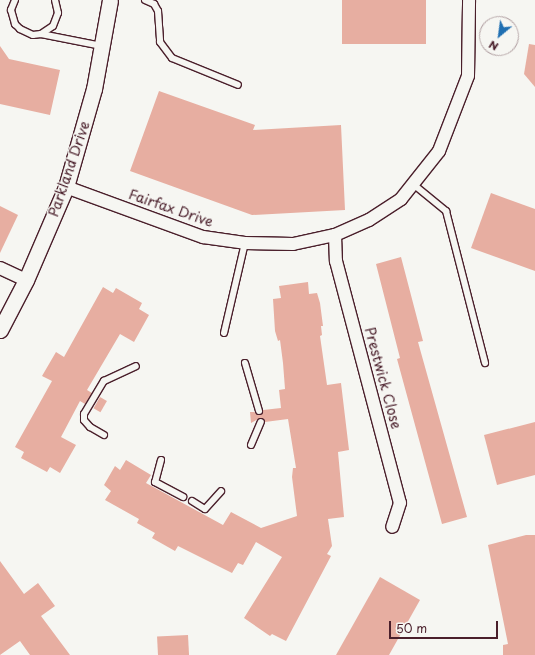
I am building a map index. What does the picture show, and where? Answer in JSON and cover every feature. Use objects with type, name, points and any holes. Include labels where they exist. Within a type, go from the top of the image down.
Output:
[{"type":"street","name":"Parkland Drive","points":[[0,330],[26,280],[66,187],[94,89],[104,46],[110,0]]},
{"type":"street","name":"Fairfax Drive","points":[[66,187],[203,237],[245,244],[293,244],[335,235],[375,216],[402,199],[439,151],[468,76],[469,0]]},
{"type":"street","name":"Prestwick Close","points":[[335,235],[336,261],[400,503],[392,527]]},
{"type":"street","points":[[0,268],[26,280]]},
{"type":"lane","points":[[15,0],[12,10],[15,24],[26,33],[41,34],[104,46]]},
{"type":"lane","points":[[41,34],[53,26],[57,20],[58,13],[55,0]]},
{"type":"lane","points":[[145,0],[154,4],[158,11],[160,42],[172,58],[238,84]]},
{"type":"lane","points":[[413,184],[446,211],[485,363]]},
{"type":"lane","points":[[224,333],[245,244]]},
{"type":"lane","points":[[245,363],[259,411]]},
{"type":"lane","points":[[104,435],[90,427],[84,420],[84,414],[104,381],[136,366]]},
{"type":"lane","points":[[251,445],[261,422]]},
{"type":"lane","points":[[161,460],[156,482],[183,497]]},
{"type":"lane","points":[[192,502],[205,508],[221,491]]},
{"type":"building","points":[[342,0],[426,0],[426,44],[342,44]]},
{"type":"building","points":[[529,44],[535,45],[535,87],[524,74]]},
{"type":"building","points":[[0,46],[9,59],[60,70],[50,115],[0,104]]},
{"type":"building","points":[[159,91],[255,125],[253,130],[341,125],[345,210],[252,215],[130,171]]},
{"type":"building","points":[[491,193],[535,209],[535,271],[471,248]]},
{"type":"building","points":[[0,206],[18,215],[0,253]]},
{"type":"building","points":[[401,257],[423,341],[418,342],[467,517],[442,524],[397,359],[400,358],[376,264]]},
{"type":"building","points":[[308,282],[309,294],[317,293],[320,303],[323,326],[321,326],[322,335],[320,336],[327,385],[341,383],[349,450],[338,452],[344,517],[328,519],[332,546],[327,554],[331,556],[286,641],[272,634],[270,636],[244,618],[282,557],[256,542],[243,565],[238,563],[232,573],[178,546],[175,551],[152,538],[155,533],[137,523],[139,519],[105,500],[111,491],[104,485],[115,466],[120,470],[126,460],[151,475],[146,483],[223,525],[231,512],[261,528],[297,516],[292,477],[293,468],[296,468],[288,419],[265,422],[260,418],[251,423],[250,412],[260,415],[263,410],[281,408],[279,390],[285,389],[280,340],[278,341],[275,331],[273,299],[281,298],[279,286]]},
{"type":"building","points":[[103,287],[113,293],[116,288],[142,303],[139,309],[149,315],[134,342],[120,334],[87,390],[92,393],[85,404],[80,401],[61,437],[76,445],[60,473],[50,467],[47,472],[21,458],[24,452],[15,447],[52,381],[42,376],[56,352],[64,357]]},
{"type":"building","points":[[100,397],[107,401],[100,412],[94,408]]},
{"type":"building","points":[[535,422],[535,475],[497,485],[484,435]]},
{"type":"building","points":[[526,535],[535,535],[535,655],[503,655],[503,645],[508,644],[488,545]]},
{"type":"building","points":[[0,561],[24,594],[38,583],[55,606],[41,616],[70,655],[30,655],[20,641],[0,655]]},
{"type":"building","points":[[380,577],[420,600],[389,655],[336,655]]},
{"type":"building","points":[[188,635],[189,655],[158,655],[157,637]]}]
